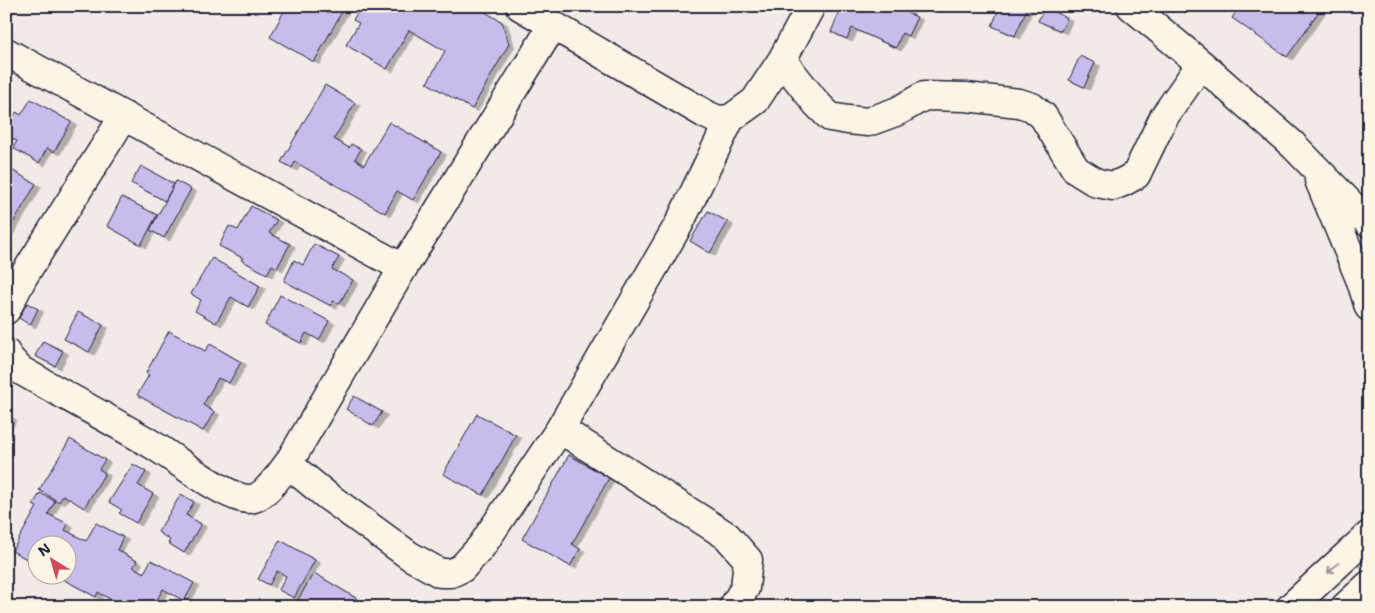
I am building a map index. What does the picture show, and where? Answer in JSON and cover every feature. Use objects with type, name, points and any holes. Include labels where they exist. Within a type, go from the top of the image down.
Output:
[{"type":"main road","points":[[520,6],[707,115],[718,120],[730,119]]},
{"type":"main road","points":[[288,464],[326,495],[410,556],[440,573],[451,573],[462,568],[481,547],[560,429],[679,224],[730,119],[755,101],[782,60],[811,6]]},
{"type":"main road","points":[[1132,6],[1293,145],[1350,206],[1369,223]]},
{"type":"main road","points":[[6,353],[20,370],[154,446],[222,490],[236,496],[251,499],[260,495],[288,464],[402,268],[553,25]]},
{"type":"main road","points":[[6,52],[402,268]]},
{"type":"main road","points":[[782,60],[816,104],[830,117],[868,122],[898,111],[924,96],[966,97],[1020,103],[1032,107],[1043,116],[1076,170],[1097,183],[1113,186],[1136,175],[1164,117],[1201,64]]},
{"type":"main road","points":[[6,310],[23,277],[124,116]]},
{"type":"main road","points":[[1315,167],[1329,207],[1361,280],[1369,307]]},
{"type":"main road","points":[[560,429],[727,536],[748,560],[745,588],[733,607]]},
{"type":"main road","points":[[1291,607],[1369,535]]},
{"type":"main road","points":[[1345,607],[1369,585]]},
{"type":"building","points":[[287,6],[345,6],[314,62],[270,37]]},
{"type":"building","points":[[361,6],[475,6],[502,22],[509,44],[472,109],[427,83],[445,51],[409,30],[387,69],[346,45],[359,23],[353,20]]},
{"type":"building","points":[[842,6],[855,11],[858,6],[911,6],[907,13],[917,17],[908,36],[902,33],[896,48],[852,28],[847,39],[831,32]]},
{"type":"building","points":[[1000,6],[1028,6],[1015,36],[992,26]]},
{"type":"building","points":[[1045,6],[1056,6],[1054,12],[1067,18],[1061,31],[1038,21]]},
{"type":"building","points":[[1240,6],[1314,6],[1320,10],[1287,57],[1232,18]]},
{"type":"building","points":[[1080,56],[1095,63],[1084,87],[1069,80]]},
{"type":"building","points":[[325,85],[355,103],[334,139],[349,148],[351,144],[361,149],[355,159],[364,165],[389,122],[441,152],[413,200],[397,191],[385,213],[295,162],[292,168],[281,162]]},
{"type":"building","points":[[31,99],[71,122],[54,152],[47,148],[39,163],[13,148],[17,141],[6,135],[6,129],[16,112],[21,115]]},
{"type":"building","points":[[141,166],[174,184],[165,201],[131,183]]},
{"type":"building","points":[[6,167],[36,184],[6,235]]},
{"type":"building","points":[[176,181],[191,189],[164,238],[150,230]]},
{"type":"building","points":[[122,197],[157,215],[141,245],[107,226]]},
{"type":"building","points":[[251,206],[277,220],[269,233],[290,244],[277,268],[272,265],[267,274],[241,260],[243,258],[219,246],[229,226],[238,230]]},
{"type":"building","points":[[708,211],[728,222],[710,253],[690,241]]},
{"type":"building","points":[[314,244],[339,257],[332,269],[353,280],[339,304],[333,301],[331,306],[284,281],[294,260],[303,265]]},
{"type":"building","points":[[212,258],[260,286],[248,307],[231,297],[216,323],[195,311],[201,300],[191,294]]},
{"type":"building","points":[[280,295],[329,321],[319,340],[306,333],[301,343],[265,325]]},
{"type":"building","points":[[27,303],[38,309],[30,325],[19,318]]},
{"type":"building","points":[[78,312],[103,325],[89,352],[64,339]]},
{"type":"building","points":[[169,331],[205,351],[210,344],[241,362],[229,383],[218,378],[203,405],[214,412],[203,431],[137,395],[149,375],[146,373]]},
{"type":"building","points":[[43,341],[63,351],[55,366],[35,356]]},
{"type":"building","points":[[354,396],[382,412],[373,426],[346,409]]},
{"type":"building","points":[[6,414],[11,417],[6,427]]},
{"type":"building","points":[[477,414],[516,435],[483,495],[443,474]]},
{"type":"building","points":[[70,439],[105,460],[99,469],[105,473],[84,508],[63,495],[59,502],[39,490]]},
{"type":"building","points":[[569,455],[609,478],[572,544],[580,549],[570,566],[522,539]]},
{"type":"building","points":[[133,464],[146,472],[138,485],[153,494],[136,523],[119,513],[122,510],[109,502]]},
{"type":"building","points":[[40,493],[55,501],[48,514],[68,524],[65,530],[76,536],[28,536],[28,560],[12,551],[37,507],[33,505]]},
{"type":"building","points":[[181,494],[194,502],[186,515],[201,524],[184,553],[168,543],[170,540],[158,532]]},
{"type":"building","points":[[96,523],[123,537],[117,550],[137,561],[133,567],[144,573],[151,560],[194,583],[184,601],[163,589],[153,607],[143,602],[141,607],[124,607],[98,592],[96,597],[76,586],[78,586],[78,537],[86,541]]},
{"type":"building","points":[[280,540],[315,560],[294,598],[279,590],[286,576],[277,571],[269,585],[258,579]]},
{"type":"building","points":[[314,573],[356,598],[351,607],[294,606]]}]
